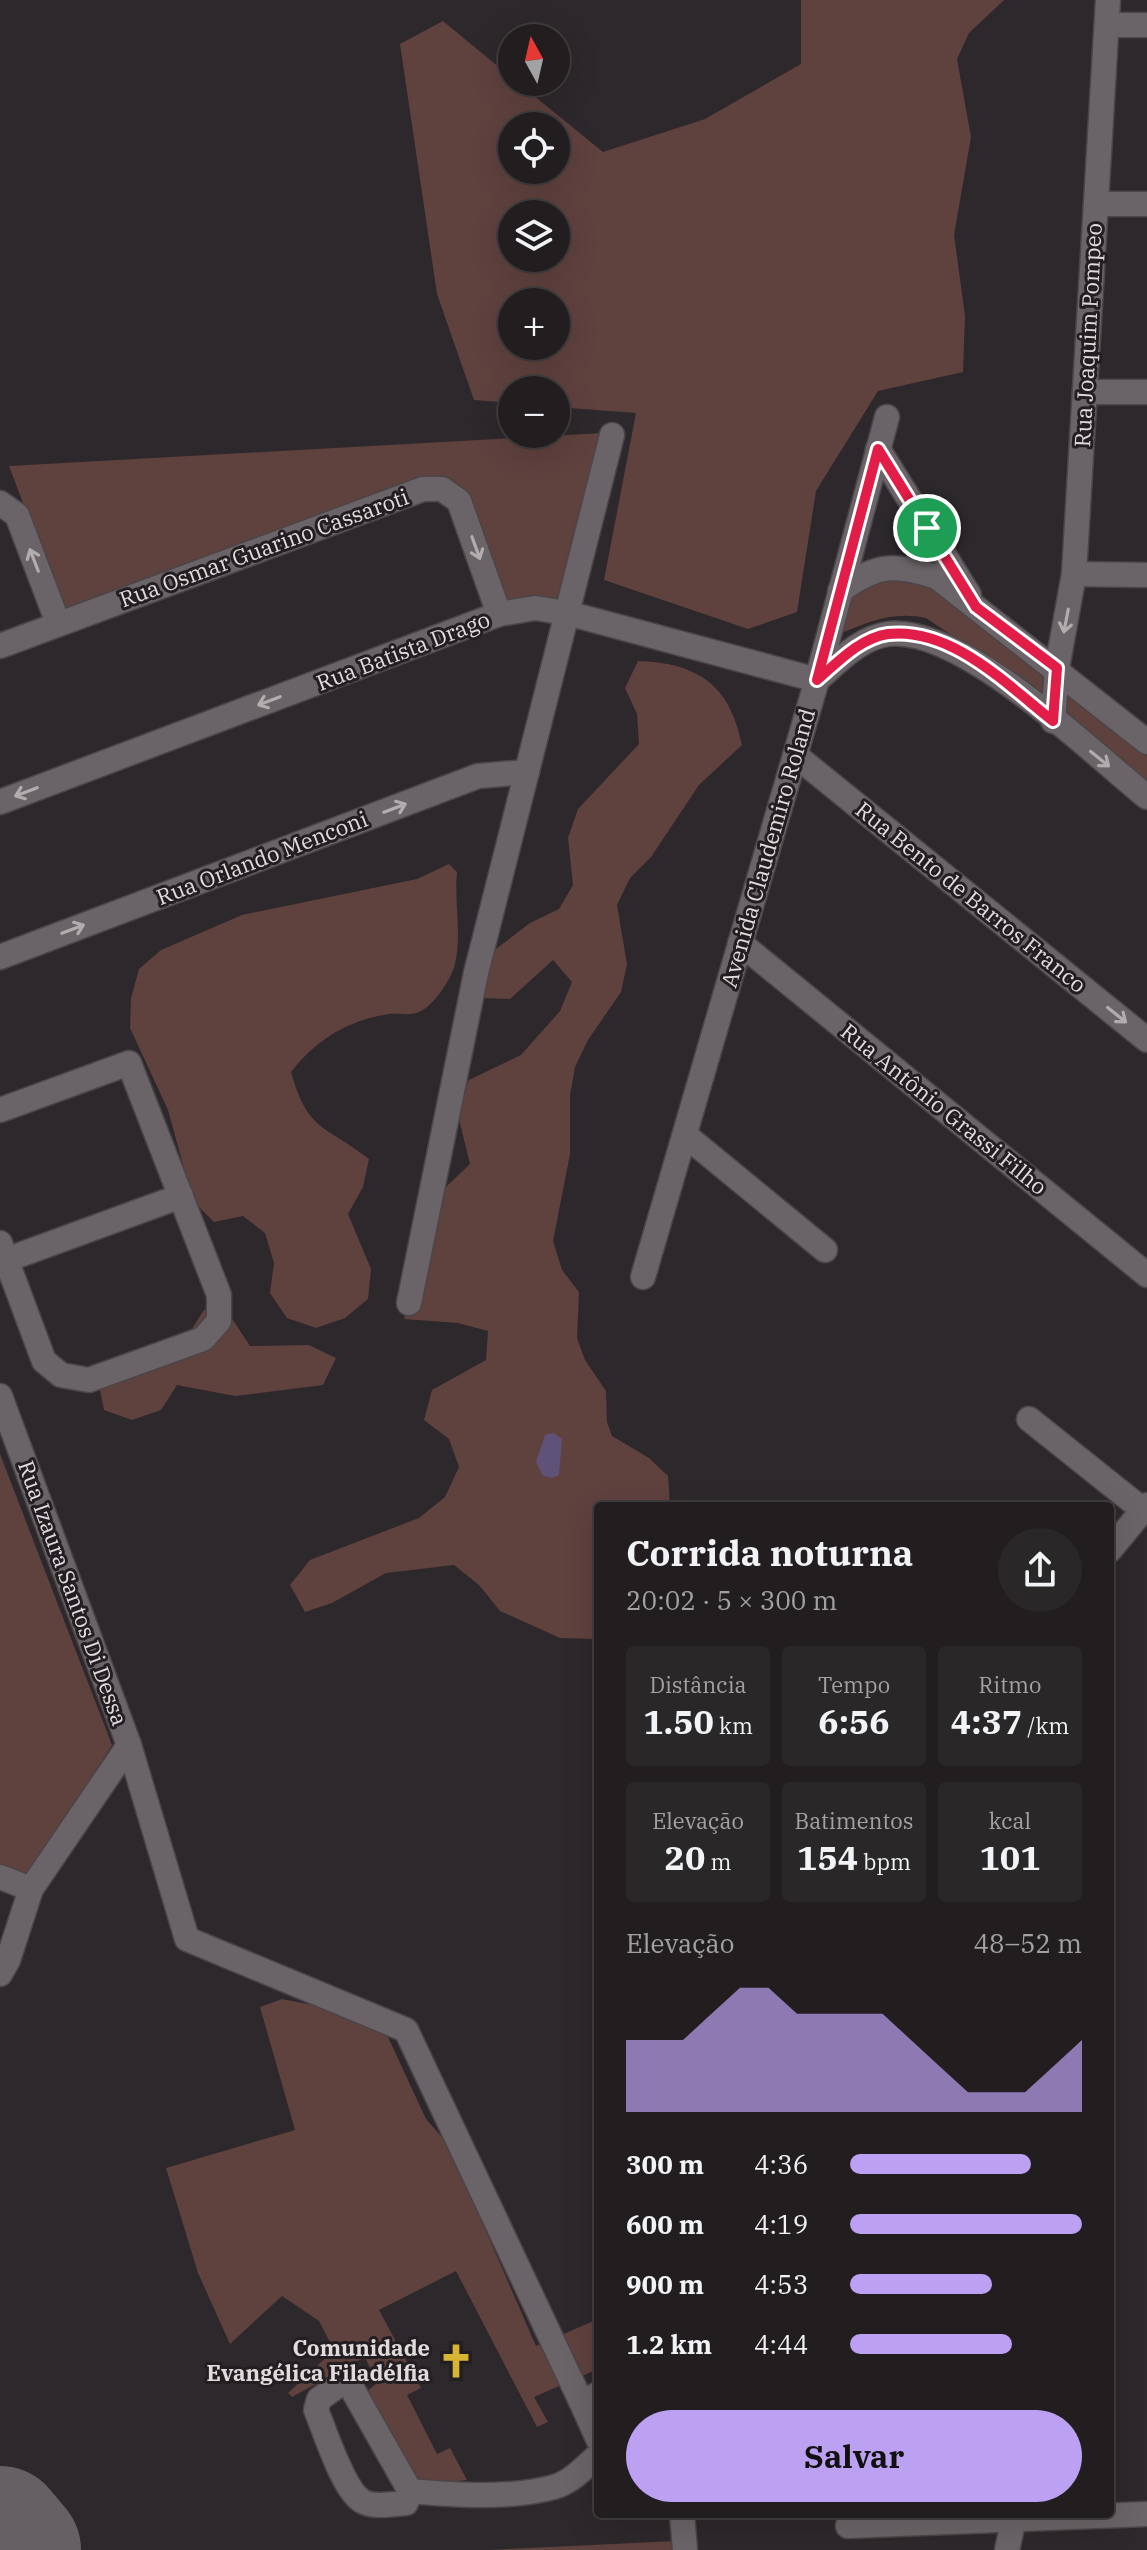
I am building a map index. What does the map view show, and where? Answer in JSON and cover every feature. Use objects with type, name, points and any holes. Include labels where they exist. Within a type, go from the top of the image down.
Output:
[{"type":"street","name":"Rua Joaquim Pompeo","points":[[1053,721],[1057,668],[1074,574],[1108,0]]},
{"type":"street","points":[[1107,25],[1147,25]]},
{"type":"street","points":[[1096,204],[1147,204]]},
{"type":"street","points":[[1085,392],[1147,392]]},
{"type":"street","name":"Avenida Claudemiro Roland","points":[[643,1277],[817,680],[887,417]]},
{"type":"street","points":[[409,1303],[476,973],[612,435]]},
{"type":"street","points":[[878,449],[976,607]]},
{"type":"street","name":"Rua Osmar Guarino Cassaroti","points":[[0,646],[423,489],[442,489],[459,501],[499,614]]},
{"type":"street","points":[[0,503],[17,515],[58,623]]},
{"type":"street","points":[[840,591],[877,567],[906,568],[937,577],[1057,668],[1147,742]]},
{"type":"street","points":[[1074,574],[1147,575]]},
{"type":"street","name":"Rua Batista Drago","points":[[0,802],[499,614],[535,608],[567,613],[817,680]]},
{"type":"street","points":[[817,680],[856,647],[888,634],[931,640],[967,655],[1147,797]]},
{"type":"street","name":"Rua Bento de Barros Franco","points":[[795,755],[1147,1040]]},
{"type":"street","name":"Rua Orlando Menconi","points":[[0,957],[478,776],[527,772]]},
{"type":"street","name":"Rua Antônio Grassi Filho","points":[[740,943],[1147,1275]]},
{"type":"street","points":[[0,1110],[129,1063],[181,1196],[219,1295],[219,1321],[203,1339],[89,1380],[61,1375],[44,1361],[3,1252],[181,1196]]},
{"type":"street","points":[[685,1135],[825,1250]]},
{"type":"street","name":"Rua Izaura Santos Di Dessa","points":[[0,1396],[129,1745],[187,1939],[406,2030],[588,2400]]},
{"type":"street","points":[[1029,1419],[1145,1508],[1114,1545]]},
{"type":"street","points":[[0,1974],[8,1960],[31,1889],[129,1745]]},
{"type":"street","points":[[0,1877],[31,1889]]},
{"type":"street","points":[[342,2383],[350,2385],[410,2491],[406,2503],[385,2505],[363,2502],[351,2490],[316,2410],[319,2399],[342,2383]]},
{"type":"street","points":[[588,2400],[594,2433]]},
{"type":"street","points":[[410,2491],[448,2494],[556,2486],[577,2475],[594,2454]]},
{"type":"street","points":[[1114,2515],[1147,2514]]},
{"type":"street","points":[[682,2518],[685,2550]]},
{"type":"street","points":[[843,2550],[848,2520],[959,2518]]},
{"type":"street","points":[[1007,2550],[1015,2518]]},
{"type":"shaded area","points":[[801,0],[1004,0],[969,33],[957,59],[971,137],[954,235],[965,316],[963,372],[878,391],[816,491],[797,612],[748,629],[604,580],[636,413],[570,408],[570,376],[498,376],[498,402],[474,400],[437,294],[400,44],[443,21],[498,66],[498,96],[534,96],[554,112],[498,112],[498,184],[570,184],[570,125],[603,152],[705,119],[801,64]]},
{"type":"shaded area","points":[[603,433],[562,605],[505,599],[464,492],[430,479],[63,609],[9,466],[498,439],[498,448],[570,448],[570,435]]},
{"type":"shaded area","points":[[902,574],[947,595],[1044,671],[1043,697],[926,618],[891,617],[837,635],[845,605],[855,590],[872,581]]},
{"type":"shaded area","points":[[638,661],[678,667],[694,673],[720,693],[737,724],[742,745],[699,785],[651,857],[630,878],[617,905],[627,964],[621,992],[588,1040],[575,1067],[570,1095],[570,1154],[553,1241],[562,1270],[579,1292],[577,1338],[585,1360],[606,1391],[607,1422],[612,1436],[649,1458],[668,1476],[670,1502],[594,1502],[594,1639],[560,1638],[500,1611],[479,1585],[454,1565],[386,1573],[332,1603],[305,1612],[290,1585],[310,1560],[419,1518],[445,1497],[459,1467],[449,1439],[424,1420],[432,1390],[486,1360],[488,1331],[458,1323],[404,1319],[430,1202],[470,1164],[456,1107],[469,1080],[521,1055],[560,1011],[572,982],[553,960],[510,999],[480,998],[492,952],[530,923],[559,909],[573,885],[568,838],[578,809],[639,744],[637,714],[625,688]]},
{"type":"shaded area","points":[[1063,686],[1147,755],[1147,785],[1062,715]]},
{"type":"shaded area","points":[[449,864],[457,872],[458,941],[453,970],[441,991],[419,1012],[374,1017],[334,1033],[311,1050],[291,1072],[297,1092],[311,1117],[369,1159],[363,1187],[348,1214],[371,1269],[368,1299],[345,1318],[316,1328],[287,1318],[270,1293],[274,1263],[265,1233],[243,1216],[214,1222],[193,1201],[168,1110],[130,1028],[131,998],[139,969],[161,950],[242,915],[417,879]]},
{"type":"shaded area","points":[[204,1310],[233,1320],[250,1346],[309,1345],[336,1358],[323,1385],[235,1396],[177,1385],[161,1410],[132,1420],[104,1410],[99,1385],[188,1335]]},
{"type":"shaded area","points":[[554,1433],[562,1439],[559,1475],[552,1478],[543,1476],[536,1462],[545,1435]]},
{"type":"shaded area","points":[[0,1454],[112,1745],[28,1878],[0,1867]]},
{"type":"shaded area","points":[[282,1999],[332,2009],[388,2037],[426,2119],[448,2144],[536,2346],[594,2321],[594,2371],[534,2397],[548,2422],[537,2427],[456,2271],[379,2310],[421,2388],[407,2395],[437,2454],[450,2448],[467,2480],[412,2486],[362,2396],[377,2383],[365,2357],[292,2397],[288,2393],[334,2350],[319,2321],[282,2296],[230,2344],[198,2273],[166,2168],[295,2130],[260,2007]]},
{"type":"shaded area","points":[[676,2541],[676,2550],[489,2550]]},
{"type":"runway","points":[[0,2531],[16,2550]]},
{"type":"place","name":"Comunidade Evangélica Filadélfia","points":[[456,2361]]},
{"type":"route","points":[[878,449],[927,528],[976,607],[1057,668],[1053,721],[967,655],[931,640],[888,634],[856,647],[817,680],[878,449]]}]
